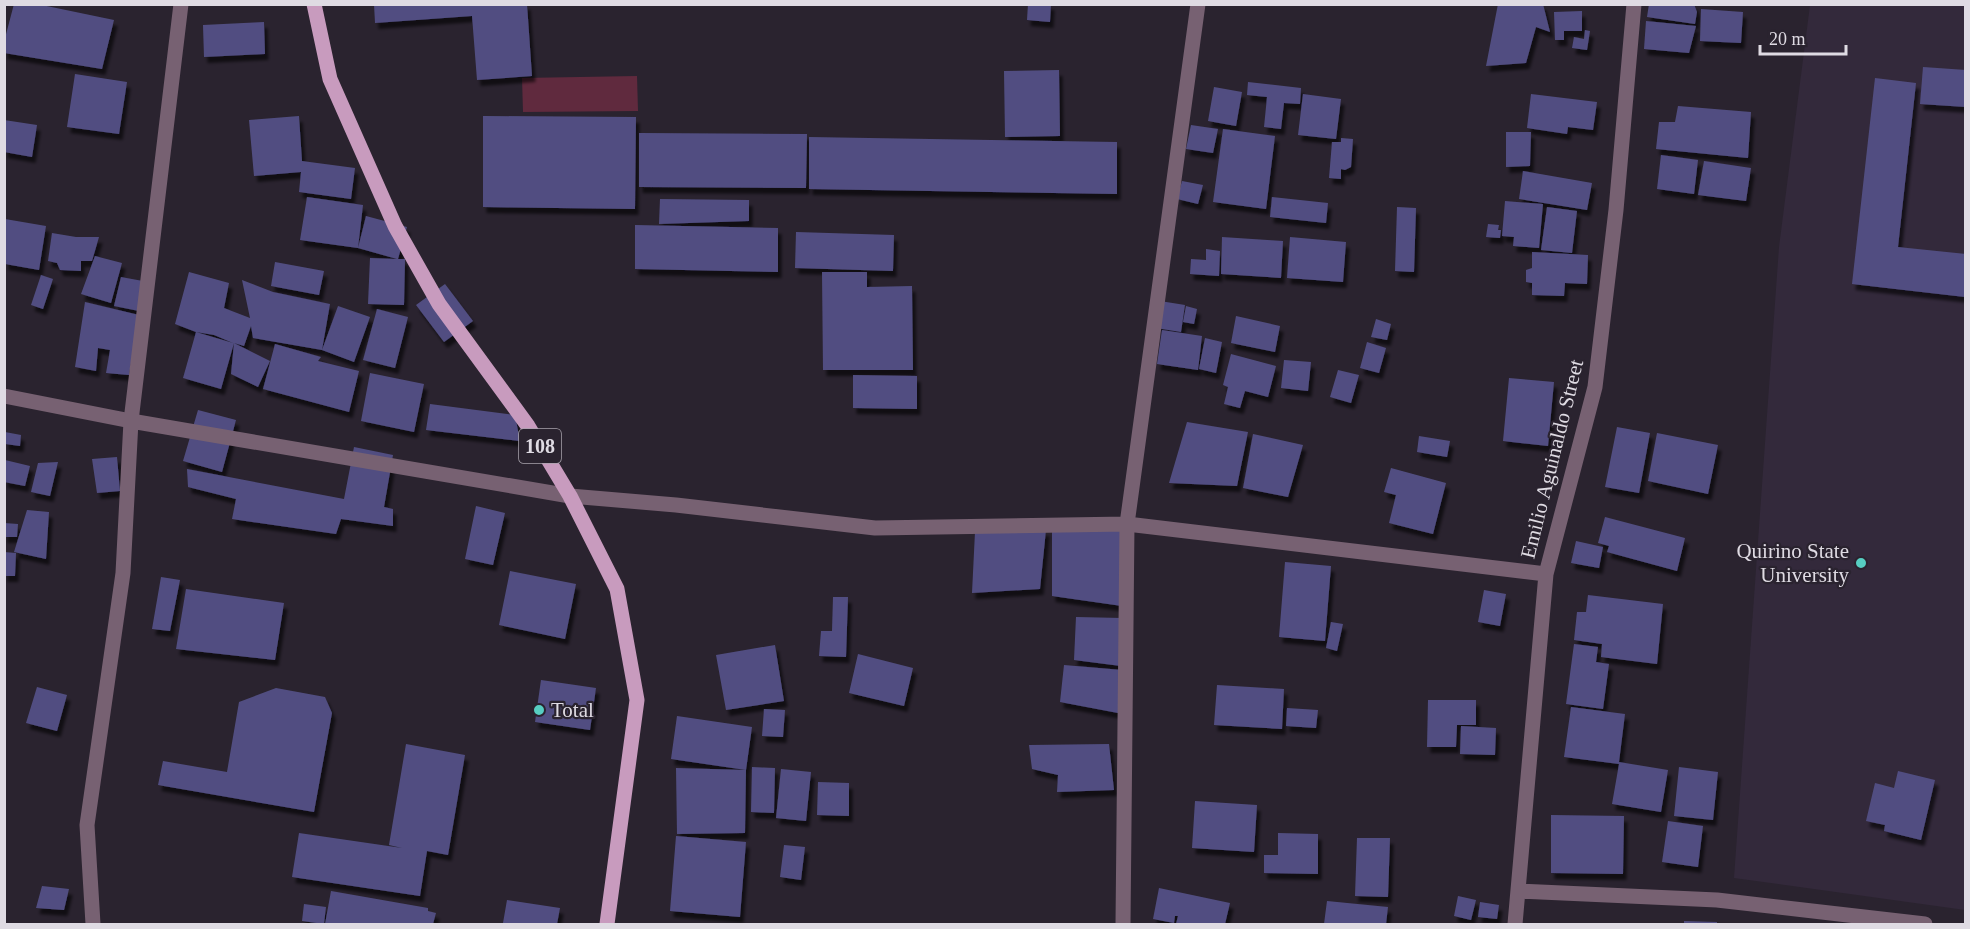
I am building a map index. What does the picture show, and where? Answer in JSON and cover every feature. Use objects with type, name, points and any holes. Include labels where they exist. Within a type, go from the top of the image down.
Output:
[{"type":"main road","name":"108","points":[[314,4],[330,79],[395,226],[439,304],[528,426],[570,496],[616,590],[637,700],[607,924]]},
{"type":"street","points":[[93,924],[87,825],[123,573],[131,421],[181,4]]},
{"type":"street","points":[[1123,924],[1127,524],[1198,4]]},
{"type":"street","name":"Emilio Aguinaldo Street","points":[[1515,924],[1546,574],[1595,387],[1616,210],[1634,4]]},
{"type":"street","points":[[4,396],[131,421],[570,496],[676,505],[875,528],[1127,524],[1546,574]]},
{"type":"street","points":[[1518,891],[1717,900],[1925,924]]},
{"type":"shaded area","name":"Quirino State University","points":[[1810,5],[1965,5],[1965,910],[1734,878],[1779,247]]},
{"type":"shaded area","points":[[637,76],[638,111],[523,112],[522,78]]},
{"type":"building","points":[[14,4],[37,4],[114,20],[102,69],[4,53],[4,42]]},
{"type":"building","points":[[374,4],[527,4],[532,76],[477,80],[472,16],[375,23]]},
{"type":"building","points":[[1028,4],[1051,4],[1050,22],[1027,20]]},
{"type":"building","points":[[1498,4],[1543,4],[1550,32],[1536,27],[1526,63],[1486,66]]},
{"type":"building","points":[[1649,4],[1694,4],[1697,12],[1695,24],[1647,17]]},
{"type":"building","points":[[1701,9],[1743,12],[1741,43],[1700,41]]},
{"type":"building","points":[[1582,11],[1582,31],[1564,31],[1564,40],[1555,40],[1554,12]]},
{"type":"building","points":[[1646,21],[1696,26],[1689,53],[1644,49]]},
{"type":"building","points":[[264,22],[265,54],[204,57],[203,25]]},
{"type":"building","points":[[1585,30],[1590,31],[1587,50],[1572,48],[1574,37],[1584,39]]},
{"type":"building","points":[[1923,67],[1966,70],[1966,107],[1920,104]]},
{"type":"building","points":[[1059,70],[1060,136],[1005,137],[1004,71]]},
{"type":"building","points":[[75,74],[127,82],[119,134],[67,127]]},
{"type":"building","points":[[1875,78],[1916,83],[1898,247],[1966,254],[1965,297],[1852,284]]},
{"type":"building","points":[[1248,82],[1301,88],[1300,104],[1284,103],[1281,129],[1264,127],[1267,97],[1247,95]]},
{"type":"building","points":[[1214,87],[1242,92],[1236,126],[1208,121]]},
{"type":"building","points":[[1303,94],[1341,99],[1336,139],[1298,135]]},
{"type":"building","points":[[1531,94],[1597,102],[1593,130],[1568,127],[1567,134],[1527,128]]},
{"type":"building","points":[[1678,106],[1751,112],[1748,158],[1656,149],[1659,122],[1675,122]]},
{"type":"building","points":[[299,116],[302,161],[355,168],[351,199],[299,192],[301,172],[254,176],[249,120]]},
{"type":"building","points":[[483,116],[636,117],[635,209],[483,207]]},
{"type":"building","points":[[4,120],[37,125],[32,157],[4,152]]},
{"type":"building","points":[[1191,125],[1218,129],[1213,153],[1186,149]]},
{"type":"building","points":[[1223,129],[1275,136],[1266,209],[1213,202]]},
{"type":"building","points":[[1506,132],[1531,132],[1530,166],[1506,167]]},
{"type":"building","points":[[639,133],[807,134],[806,188],[639,187]]},
{"type":"building","points":[[809,137],[1117,142],[1117,194],[809,189]]},
{"type":"building","points":[[1341,138],[1353,139],[1351,167],[1341,169],[1341,179],[1329,178],[1332,142],[1341,142]]},
{"type":"building","points":[[1661,155],[1698,160],[1694,194],[1657,189]]},
{"type":"building","points":[[1704,161],[1751,168],[1746,201],[1698,195]]},
{"type":"building","points":[[1523,171],[1592,183],[1587,210],[1519,199]]},
{"type":"building","points":[[1182,181],[1203,185],[1198,204],[1177,199]]},
{"type":"building","points":[[307,197],[363,205],[358,248],[300,240]]},
{"type":"building","points":[[1272,197],[1328,203],[1326,223],[1270,217]]},
{"type":"building","points":[[660,199],[749,200],[749,221],[659,224]]},
{"type":"building","points":[[1505,201],[1543,204],[1539,248],[1513,246],[1514,237],[1502,236]]},
{"type":"building","points":[[1397,207],[1416,208],[1414,272],[1395,271]]},
{"type":"building","points":[[1547,207],[1577,211],[1572,253],[1541,250]]},
{"type":"building","points":[[366,216],[407,227],[398,259],[405,259],[404,305],[368,304],[370,258],[397,259],[358,248]]},
{"type":"building","points":[[5,219],[46,226],[39,270],[5,264]]},
{"type":"building","points":[[1488,224],[1499,225],[1500,238],[1486,237]]},
{"type":"building","points":[[635,225],[778,228],[778,272],[635,269]]},
{"type":"building","points":[[796,232],[894,235],[893,271],[795,268]]},
{"type":"building","points":[[52,233],[76,237],[99,237],[92,261],[81,261],[81,271],[60,270],[57,263],[48,261]]},
{"type":"building","points":[[1222,237],[1283,241],[1281,278],[1221,274]]},
{"type":"building","points":[[1290,237],[1346,242],[1343,282],[1287,278]]},
{"type":"building","points":[[1206,249],[1220,251],[1219,276],[1190,274],[1191,259],[1206,260]]},
{"type":"building","points":[[1532,252],[1588,255],[1587,284],[1565,283],[1564,296],[1532,295],[1532,283],[1526,282],[1526,270],[1532,268]]},
{"type":"building","points":[[95,256],[122,263],[111,303],[81,294]]},
{"type":"building","points":[[275,262],[324,271],[319,295],[271,286]]},
{"type":"building","points":[[189,272],[229,283],[224,308],[250,318],[242,280],[273,292],[330,304],[322,350],[253,338],[251,326],[244,346],[234,343],[221,389],[183,378],[196,332],[175,324]],"holes":[[[196,332],[214,335],[233,343]]]},
{"type":"building","points":[[822,272],[867,272],[867,287],[912,286],[913,370],[823,370]]},
{"type":"building","points":[[41,275],[53,279],[43,309],[31,305]]},
{"type":"building","points":[[121,277],[143,281],[139,311],[114,306]]},
{"type":"building","points":[[445,284],[473,321],[444,342],[416,305]]},
{"type":"building","points":[[1160,301],[1185,305],[1181,332],[1156,328]]},
{"type":"building","points":[[85,302],[139,315],[129,375],[106,373],[110,350],[98,348],[96,371],[75,367]]},
{"type":"building","points":[[338,306],[370,317],[354,362],[322,350]]},
{"type":"building","points":[[1186,306],[1197,309],[1194,324],[1183,322]]},
{"type":"building","points":[[377,309],[408,317],[395,368],[363,360]]},
{"type":"building","points":[[1236,316],[1280,326],[1275,352],[1231,343]]},
{"type":"building","points":[[1376,319],[1391,324],[1387,340],[1371,337]]},
{"type":"building","points":[[1162,330],[1202,336],[1198,370],[1157,364]]},
{"type":"building","points":[[1205,338],[1222,342],[1216,373],[1199,369]]},
{"type":"building","points":[[1367,342],[1386,348],[1379,373],[1360,368]]},
{"type":"building","points":[[234,343],[270,361],[258,387],[231,374]]},
{"type":"building","points":[[275,344],[321,357],[318,361],[359,371],[349,412],[263,389]]},
{"type":"building","points":[[1231,354],[1276,366],[1268,397],[1245,391],[1240,408],[1224,404],[1228,387],[1223,385]]},
{"type":"building","points":[[1284,360],[1311,362],[1308,391],[1281,388]]},
{"type":"building","points":[[1338,370],[1359,375],[1351,403],[1330,397]]},
{"type":"building","points":[[370,373],[424,384],[414,432],[361,421]]},
{"type":"building","points":[[853,375],[917,376],[917,409],[853,408]]},
{"type":"building","points":[[1509,378],[1554,382],[1548,446],[1503,441]]},
{"type":"building","points":[[430,404],[515,415],[520,441],[426,430]]},
{"type":"building","points":[[198,410],[236,420],[222,472],[183,461]]},
{"type":"building","points":[[1187,422],[1248,432],[1237,486],[1169,483]]},
{"type":"building","points":[[1617,427],[1650,433],[1639,493],[1605,487]]},
{"type":"building","points":[[5,432],[21,435],[20,446],[5,444]]},
{"type":"building","points":[[1657,433],[1718,445],[1708,494],[1648,481]]},
{"type":"building","points":[[1253,434],[1303,445],[1288,497],[1243,488]]},
{"type":"building","points":[[1419,436],[1450,441],[1447,457],[1417,452]]},
{"type":"building","points":[[354,447],[393,455],[384,507],[393,509],[393,526],[341,519],[336,534],[232,519],[236,499],[188,487],[187,469],[344,499]]},
{"type":"building","points":[[117,457],[120,491],[97,493],[92,459]]},
{"type":"building","points":[[5,460],[30,466],[25,486],[4,482]]},
{"type":"building","points":[[58,462],[50,496],[31,492],[38,463]]},
{"type":"building","points":[[1391,468],[1446,483],[1433,534],[1389,523],[1396,495],[1384,492]]},
{"type":"building","points":[[476,506],[505,513],[493,565],[465,559]]},
{"type":"building","points":[[27,510],[49,512],[46,559],[14,552]]},
{"type":"building","points":[[1605,517],[1685,538],[1677,571],[1607,552],[1609,546],[1598,543]]},
{"type":"building","points":[[4,523],[18,524],[17,537],[4,537]]},
{"type":"building","points":[[1127,528],[1122,606],[1052,596],[1052,530]]},
{"type":"building","points":[[1046,530],[1040,589],[972,593],[975,532]]},
{"type":"building","points":[[1576,541],[1603,547],[1599,568],[1571,563]]},
{"type":"building","points":[[4,552],[16,553],[15,576],[4,576]]},
{"type":"building","points":[[1285,562],[1331,566],[1325,641],[1279,637]]},
{"type":"building","points":[[510,571],[576,584],[565,639],[499,625]]},
{"type":"building","points":[[161,577],[180,580],[170,631],[152,629]]},
{"type":"building","points":[[186,589],[284,603],[275,660],[176,649]]},
{"type":"building","points":[[1484,590],[1506,594],[1500,626],[1478,622]]},
{"type":"building","points":[[1588,595],[1663,604],[1657,664],[1601,657],[1602,644],[1574,640],[1577,612],[1586,612]]},
{"type":"building","points":[[833,597],[848,597],[846,657],[819,656],[821,631],[832,631]]},
{"type":"building","points":[[1076,617],[1122,618],[1121,666],[1074,660]]},
{"type":"building","points":[[1331,622],[1343,624],[1337,651],[1326,648]]},
{"type":"building","points":[[1574,644],[1598,647],[1596,662],[1609,664],[1603,709],[1566,704]]},
{"type":"building","points":[[775,645],[784,701],[726,710],[716,655]]},
{"type":"building","points":[[858,654],[913,668],[904,706],[849,693]]},
{"type":"building","points":[[1064,665],[1122,670],[1118,713],[1060,702]]},
{"type":"building","points":[[541,680],[596,688],[590,730],[535,722]]},
{"type":"building","points":[[1217,685],[1284,689],[1282,729],[1214,725]]},
{"type":"building","points":[[37,687],[67,695],[57,731],[26,723]]},
{"type":"building","points":[[276,688],[325,697],[332,713],[314,812],[158,785],[163,761],[227,772],[239,702]]},
{"type":"building","points":[[1428,700],[1476,700],[1476,725],[1457,725],[1456,747],[1427,747]]},
{"type":"building","points":[[1571,707],[1625,714],[1619,762],[1668,770],[1661,812],[1612,804],[1619,764],[1564,757]]},
{"type":"building","points":[[1287,708],[1318,710],[1316,728],[1286,726]]},
{"type":"building","points":[[764,709],[785,710],[783,737],[762,736]]},
{"type":"building","points":[[677,716],[752,727],[746,770],[671,759]]},
{"type":"building","points":[[1461,726],[1496,728],[1495,755],[1460,754]]},
{"type":"building","points":[[406,744],[465,755],[448,855],[427,851],[420,896],[292,877],[299,833],[402,848],[389,845]]},
{"type":"building","points":[[1109,744],[1114,790],[1057,792],[1058,775],[1032,769],[1029,745]]},
{"type":"building","points":[[752,767],[775,768],[774,813],[751,812]]},
{"type":"building","points":[[1679,767],[1718,772],[1713,820],[1674,816]]},
{"type":"building","points":[[676,768],[746,770],[745,833],[677,834]]},
{"type":"building","points":[[781,769],[811,772],[806,821],[776,818]]},
{"type":"building","points":[[1898,771],[1935,780],[1921,840],[1884,831],[1885,825],[1866,821],[1875,783],[1894,788]]},
{"type":"building","points":[[818,782],[849,783],[849,816],[817,815]]},
{"type":"building","points":[[1195,801],[1257,805],[1254,852],[1192,848]]},
{"type":"building","points":[[1551,815],[1624,816],[1623,874],[1551,873]]},
{"type":"building","points":[[1668,821],[1703,826],[1698,867],[1662,862]]},
{"type":"building","points":[[1278,833],[1318,834],[1318,874],[1264,873],[1264,855],[1278,855]]},
{"type":"building","points":[[676,836],[746,842],[740,917],[670,911]]},
{"type":"building","points":[[1357,838],[1390,838],[1388,897],[1355,896]]},
{"type":"building","points":[[784,845],[805,847],[801,880],[780,877]]},
{"type":"building","points":[[42,886],[69,889],[64,910],[36,908]]},
{"type":"building","points":[[1159,888],[1230,903],[1225,924],[1176,924],[1178,916],[1175,916],[1174,923],[1153,919]]},
{"type":"building","points":[[331,891],[428,908],[428,911],[436,913],[433,924],[325,924]]},
{"type":"building","points":[[1458,896],[1476,900],[1471,920],[1454,916]]},
{"type":"building","points":[[507,900],[560,908],[557,924],[503,923]]},
{"type":"building","points":[[1327,901],[1388,907],[1386,924],[1324,924]]},
{"type":"building","points":[[1480,902],[1499,905],[1497,919],[1478,917]]},
{"type":"building","points":[[304,904],[326,907],[324,924],[302,921]]},
{"type":"building","points":[[1684,921],[1717,922],[1717,924],[1684,924]]},
{"type":"place","name":"Quirino State University","points":[[1861,563]]},
{"type":"place","name":"Total","points":[[539,710]]}]
